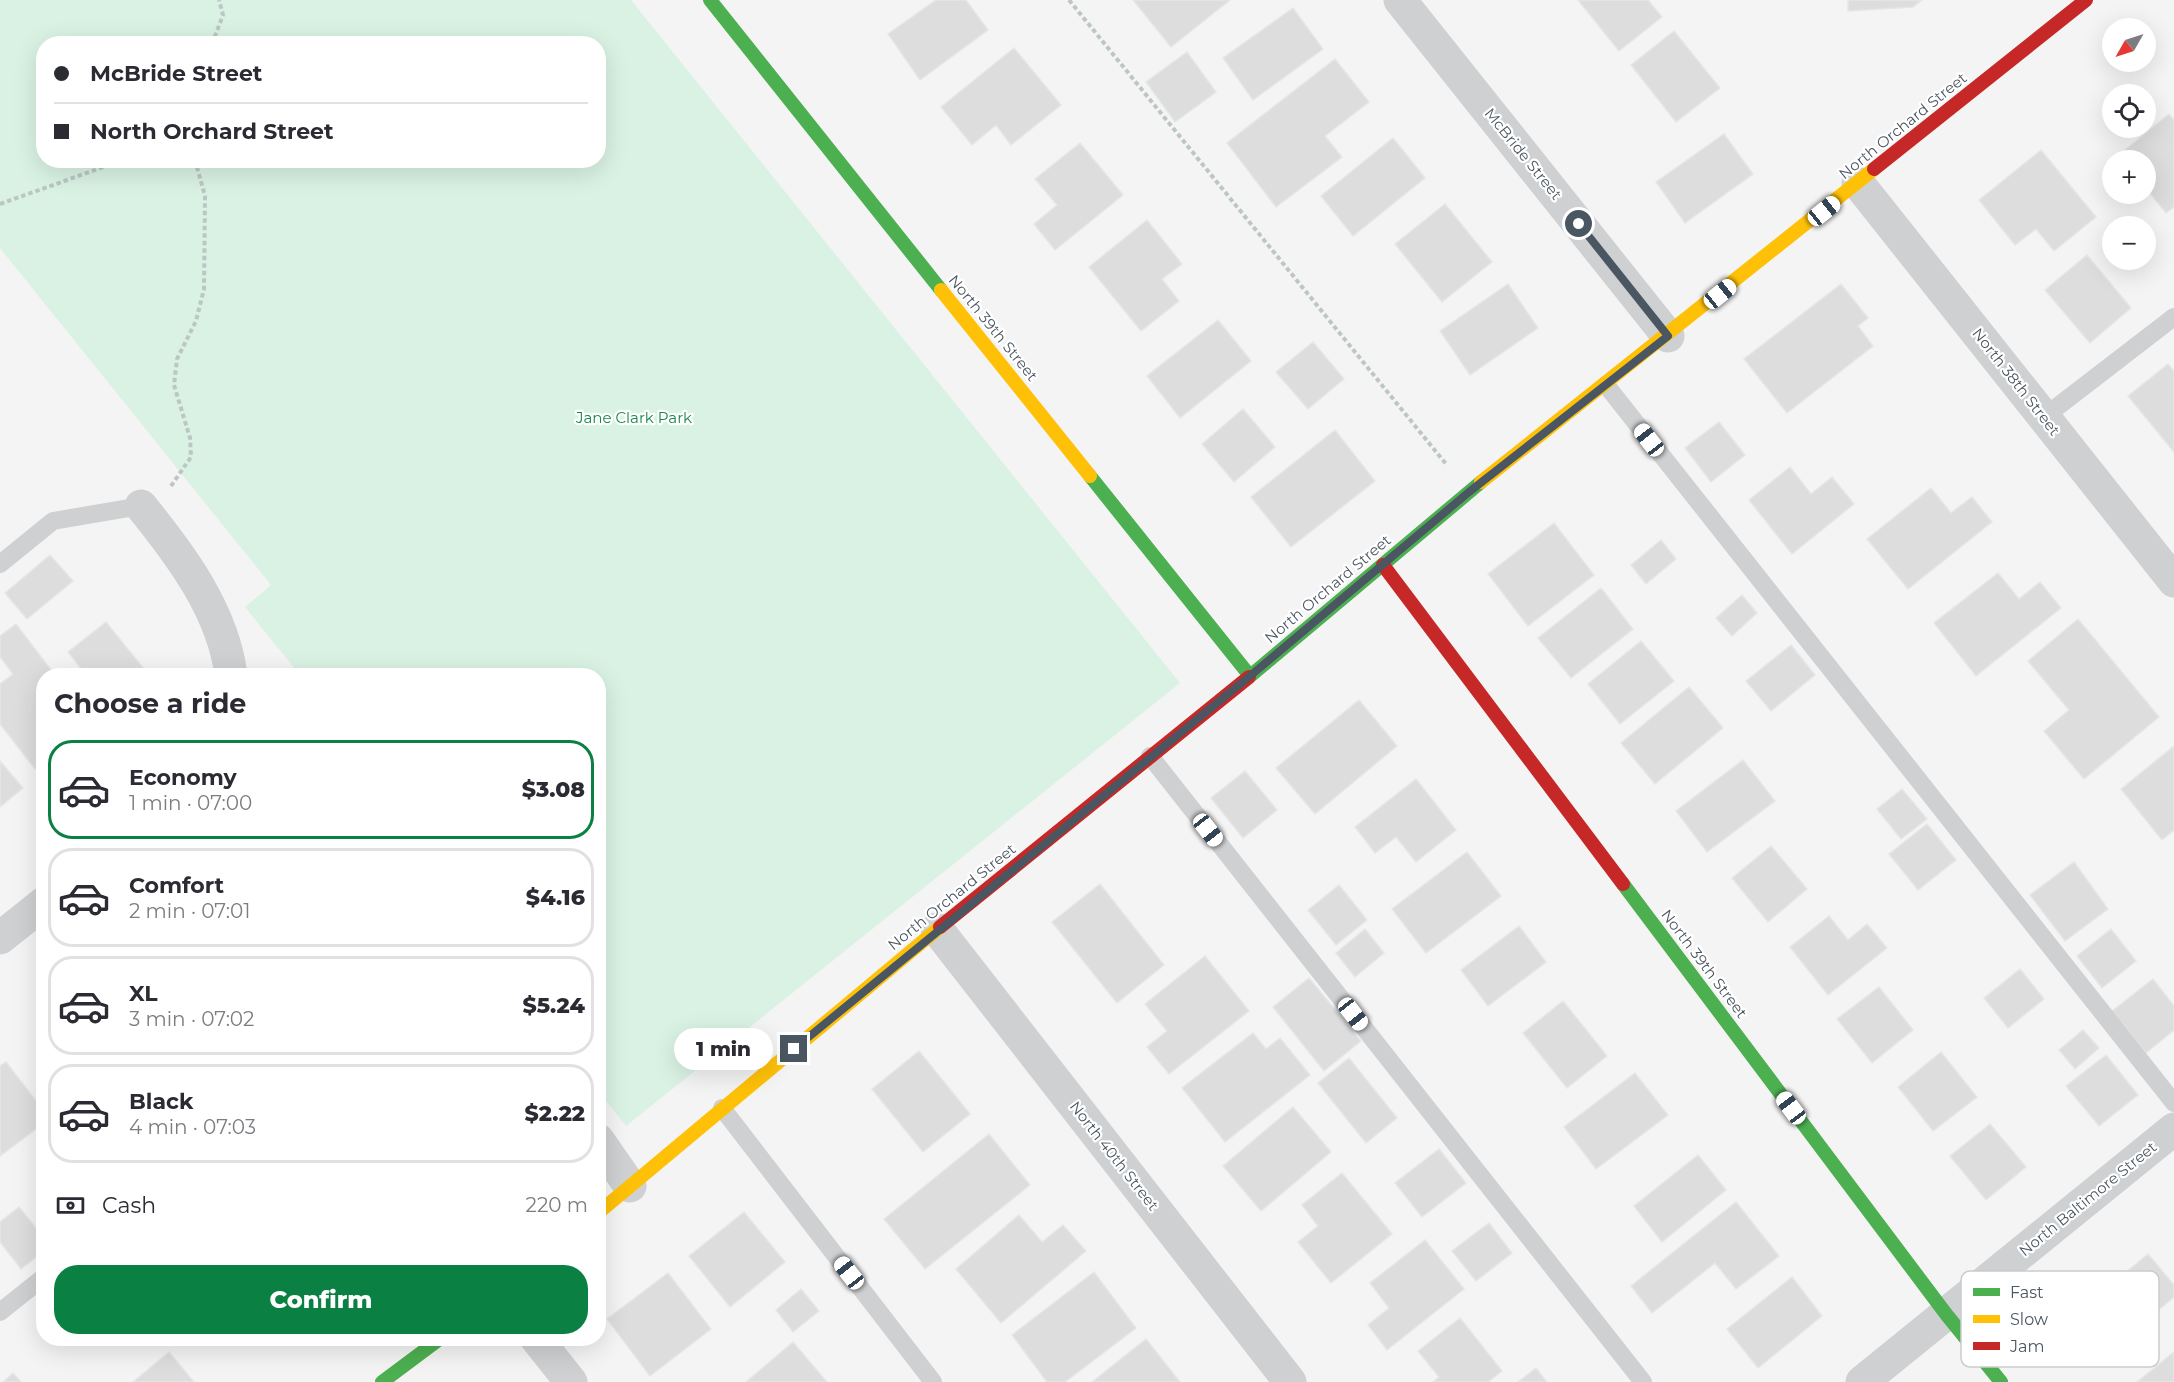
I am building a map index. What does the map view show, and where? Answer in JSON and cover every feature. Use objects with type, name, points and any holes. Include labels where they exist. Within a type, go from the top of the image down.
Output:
[{"type":"street","name":"North 39th Street","points":[[710,0],[1250,676]]},
{"type":"street","name":"McBride Street","points":[[1400,0],[1668,336]]},
{"type":"street","name":"North Orchard Street","points":[[606,1206],[937,929],[1250,676],[1469,492],[1668,336],[2086,0]]},
{"type":"street","name":"North 38th Street","points":[[1858,183],[2174,580]]},
{"type":"street","points":[[146,512],[184,561],[208,606],[222,640],[229,668]]},
{"type":"street","name":"North 39th Street","points":[[1383,565],[1961,1333]]},
{"type":"street","points":[[0,938],[36,909]]},
{"type":"street","name":"North 40th Street","points":[[937,929],[1290,1382]]},
{"type":"street","name":"North Baltimore Street","points":[[1999,1271],[2174,1129]]},
{"type":"street","points":[[606,1152],[630,1186]]},
{"type":"street","name":"North Baltimore Street","points":[[1862,1382],[1961,1302]]},
{"type":"street","points":[[382,1382],[430,1346]]},
{"type":"street","points":[[542,1346],[571,1382]]},
{"type":"street","name":"North 39th Street","points":[[1989,1367],[2001,1382]]},
{"type":"lane","points":[[2044,417],[2174,316]]},
{"type":"lane","points":[[1606,385],[2174,1103]]},
{"type":"lane","points":[[0,564],[53,521],[146,512]]},
{"type":"lane","points":[[1150,756],[1643,1382]]},
{"type":"lane","points":[[722,1108],[933,1382]]},
{"type":"lane","points":[[0,1312],[36,1283]]},
{"type":"path","points":[[215,36],[223,15],[219,0]]},
{"type":"path","points":[[1069,0],[1469,492]]},
{"type":"path","points":[[0,204],[101,168]]},
{"type":"path","points":[[146,512],[191,457],[189,438],[174,385],[177,359],[196,321],[204,289],[205,196],[197,168]]},
{"type":"green space","name":"Jane Clark Park","points":[[0,0],[631,0],[1180,683],[626,1126],[606,1101],[606,668],[294,668],[245,607],[271,585],[0,248]]},
{"type":"building","points":[[936,0],[966,0],[988,30],[920,80],[888,34]]},
{"type":"building","points":[[1133,0],[1230,0],[1171,47]]},
{"type":"building","points":[[1578,0],[1648,0],[1662,17],[1619,51]]},
{"type":"building","points":[[1848,0],[1922,0],[1913,7],[1848,11]]},
{"type":"building","points":[[1293,8],[1323,49],[1253,100],[1223,58]]},
{"type":"building","points":[[1674,31],[1720,88],[1676,122],[1631,65]]},
{"type":"building","points":[[1014,48],[1061,105],[1011,145],[996,125],[972,145],[941,107]]},
{"type":"building","points":[[1187,52],[1216,92],[1175,122],[1146,82]]},
{"type":"building","points":[[1335,59],[1369,102],[1325,136],[1342,157],[1276,207],[1227,143]]},
{"type":"building","points":[[2169,114],[2174,120],[2174,207],[2166,213],[2156,201],[2156,150],[2125,150],[2140,138],[2156,138],[2156,125]]},
{"type":"building","points":[[1724,134],[1753,174],[1685,223],[1656,182]]},
{"type":"building","points":[[1393,138],[1425,178],[1353,236],[1321,196]]},
{"type":"building","points":[[1080,143],[1123,195],[1055,250],[1034,224],[1057,205],[1035,179]]},
{"type":"building","points":[[2041,150],[2096,217],[2054,251],[2036,229],[2015,245],[1979,200]]},
{"type":"building","points":[[1445,204],[1492,262],[1442,302],[1395,244]]},
{"type":"building","points":[[1147,220],[1182,264],[1162,279],[1179,301],[1141,331],[1089,267]]},
{"type":"building","points":[[2087,255],[2131,308],[2090,343],[2045,290]]},
{"type":"building","points":[[1508,284],[1538,328],[1470,375],[1440,331]]},
{"type":"building","points":[[1841,284],[1868,318],[1858,326],[1873,346],[1787,413],[1744,359]]},
{"type":"building","points":[[1218,320],[1251,361],[1180,418],[1147,376]]},
{"type":"building","points":[[1313,342],[1344,379],[1308,409],[1276,372]]},
{"type":"building","points":[[2168,364],[2174,371],[2174,452],[2128,396]]},
{"type":"building","points":[[1243,409],[1275,447],[1234,482],[1202,444]]},
{"type":"building","points":[[1719,422],[1745,455],[1711,482],[1685,448]]},
{"type":"building","points":[[1335,430],[1375,481],[1291,547],[1251,497]]},
{"type":"building","points":[[1790,467],[1811,494],[1832,477],[1854,504],[1792,554],[1749,500]]},
{"type":"building","points":[[1931,488],[1951,513],[1972,497],[1992,522],[1908,589],[1867,539]]},
{"type":"building","points":[[1554,523],[1594,575],[1528,626],[1488,574]]},
{"type":"building","points":[[1661,540],[1676,559],[1646,584],[1631,565]]},
{"type":"building","points":[[50,555],[73,581],[27,619],[5,593]]},
{"type":"building","points":[[1998,573],[2019,599],[2040,582],[2061,608],[1976,676],[1934,623]]},
{"type":"building","points":[[1601,588],[1633,629],[1571,678],[1538,638]]},
{"type":"building","points":[[1742,595],[1757,613],[1732,636],[1716,618]]},
{"type":"building","points":[[2078,619],[2159,717],[2084,779],[2044,731],[2069,710],[2028,661]]},
{"type":"building","points":[[106,622],[143,668],[81,668],[68,652]]},
{"type":"building","points":[[16,624],[50,668],[36,668],[35,769],[0,724],[0,684],[13,674],[0,657],[0,636]]},
{"type":"building","points":[[1641,641],[1674,681],[1620,724],[1588,684]]},
{"type":"building","points":[[1791,645],[1815,675],[1771,711],[1746,681]]},
{"type":"building","points":[[1689,687],[1723,728],[1655,784],[1621,743]]},
{"type":"building","points":[[1359,700],[1397,746],[1315,814],[1276,768]]},
{"type":"building","points":[[2174,746],[2174,830],[2162,840],[2121,789]]},
{"type":"building","points":[[1743,760],[1775,801],[1707,852],[1676,811]]},
{"type":"building","points":[[0,761],[23,788],[0,807]]},
{"type":"building","points":[[1245,771],[1277,810],[1243,838],[1211,798]]},
{"type":"building","points":[[1416,779],[1456,830],[1416,862],[1396,837],[1375,853],[1355,827]]},
{"type":"building","points":[[1902,789],[1927,819],[1901,839],[1877,809]]},
{"type":"building","points":[[1927,824],[1956,860],[1918,890],[1889,854]]},
{"type":"building","points":[[1771,846],[1807,889],[1768,922],[1732,878]]},
{"type":"building","points":[[1467,852],[1501,896],[1426,953],[1392,909]]},
{"type":"building","points":[[2074,862],[2108,909],[2065,941],[2030,895]]},
{"type":"building","points":[[1100,884],[1164,965],[1117,1003],[1052,922]]},
{"type":"building","points":[[1339,885],[1367,920],[1336,945],[1308,910]]},
{"type":"building","points":[[1829,916],[1848,940],[1867,924],[1887,948],[1828,995],[1790,947]]},
{"type":"building","points":[[1519,926],[1546,962],[1488,1006],[1461,970]]},
{"type":"building","points":[[1365,929],[1384,953],[1355,977],[1336,953]]},
{"type":"building","points":[[2111,929],[2136,961],[2102,988],[2077,956]]},
{"type":"building","points":[[1205,956],[1249,1011],[1169,1074],[1147,1047],[1167,1031],[1145,1004]]},
{"type":"building","points":[[2020,969],[2044,999],[2008,1028],[1984,998]]},
{"type":"building","points":[[1309,978],[1361,1041],[1324,1071],[1273,1007]]},
{"type":"building","points":[[2153,979],[2174,1006],[2174,1030],[2146,1053],[2112,1011]]},
{"type":"building","points":[[1879,987],[1913,1030],[1872,1063],[1837,1019]]},
{"type":"building","points":[[1563,1001],[1607,1056],[1567,1088],[1523,1033]]},
{"type":"building","points":[[2083,1030],[2099,1048],[2075,1069],[2059,1050]]},
{"type":"building","points":[[1253,1033],[1266,1049],[1280,1038],[1310,1075],[1225,1142],[1182,1088]]},
{"type":"building","points":[[919,1051],[970,1114],[923,1152],[872,1089]]},
{"type":"building","points":[[1941,1052],[1977,1097],[1933,1131],[1898,1087]]},
{"type":"building","points":[[2106,1055],[2138,1095],[2099,1126],[2066,1086]]},
{"type":"building","points":[[1349,1058],[1397,1118],[1366,1143],[1318,1083]]},
{"type":"building","points":[[6,1062],[36,1101],[36,1129],[0,1156],[0,1066]]},
{"type":"building","points":[[1635,1073],[1668,1115],[1596,1169],[1564,1127]]},
{"type":"building","points":[[1293,1107],[1331,1152],[1261,1211],[1223,1166]]},
{"type":"building","points":[[1990,1124],[2026,1167],[1986,1200],[1950,1156]]},
{"type":"building","points":[[989,1134],[1030,1185],[925,1269],[884,1219]]},
{"type":"building","points":[[1439,1149],[1466,1183],[1422,1217],[1395,1183]]},
{"type":"building","points":[[1698,1155],[1726,1190],[1662,1242],[1634,1206]]},
{"type":"building","points":[[1342,1173],[1392,1234],[1331,1283],[1298,1242],[1318,1226],[1302,1205]]},
{"type":"building","points":[[1736,1202],[1779,1256],[1736,1289],[1715,1263],[1652,1313],[1631,1286]]},
{"type":"building","points":[[19,1207],[36,1228],[36,1257],[21,1269],[0,1242],[0,1222]]},
{"type":"building","points":[[744,1212],[785,1262],[730,1307],[689,1256]]},
{"type":"building","points":[[1019,1215],[1042,1242],[1063,1225],[1086,1251],[1001,1323],[956,1269]]},
{"type":"building","points":[[1489,1223],[1512,1253],[1476,1281],[1452,1251]]},
{"type":"building","points":[[1425,1240],[1464,1289],[1387,1350],[1368,1325],[1389,1308],[1370,1283]]},
{"type":"building","points":[[2148,1254],[2174,1285],[2174,1297],[2159,1310],[2159,1271],[2128,1271]]},
{"type":"building","points":[[1094,1272],[1136,1328],[1065,1382],[1047,1382],[1012,1335]]},
{"type":"building","points":[[668,1273],[711,1329],[650,1376],[607,1319]]},
{"type":"building","points":[[1792,1277],[1822,1316],[1758,1368],[1727,1329]]},
{"type":"building","points":[[801,1289],[819,1311],[793,1332],[776,1310]]},
{"type":"building","points":[[1460,1318],[1502,1371],[1488,1382],[1433,1382],[1439,1377],[1418,1351]]},
{"type":"building","points":[[1146,1339],[1180,1382],[1092,1382]]},
{"type":"building","points":[[793,1342],[827,1382],[746,1382]]},
{"type":"building","points":[[169,1352],[194,1382],[133,1382]]},
{"type":"building","points":[[2174,1352],[2174,1382],[2137,1382],[2156,1367],[2159,1367],[2159,1364]]},
{"type":"building","points":[[1536,1368],[1547,1382],[1518,1382]]},
{"type":"building","points":[[13,1373],[21,1382],[3,1382]]},
{"type":"traffic: fast","points":[[710,0],[941,290]]},
{"type":"traffic: fast","points":[[1090,476],[1250,676]]},
{"type":"traffic: fast","points":[[1249,677],[1481,482]]},
{"type":"traffic: fast","points":[[1623,884],[1961,1333]]},
{"type":"traffic: fast","points":[[382,1382],[430,1346]]},
{"type":"traffic: fast","points":[[1989,1367],[2001,1382]]},
{"type":"traffic: slow","points":[[1481,482],[1874,169]]},
{"type":"traffic: slow","points":[[941,290],[1090,476]]},
{"type":"traffic: slow","points":[[606,1206],[940,927]]},
{"type":"traffic: jam","points":[[1874,169],[2086,0]]},
{"type":"traffic: jam","points":[[1383,565],[1623,884]]},
{"type":"traffic: jam","points":[[940,927],[1249,677]]},
{"type":"route","points":[[794,1049],[937,929],[1250,676],[1469,492],[1668,336],[1579,224]]}]
